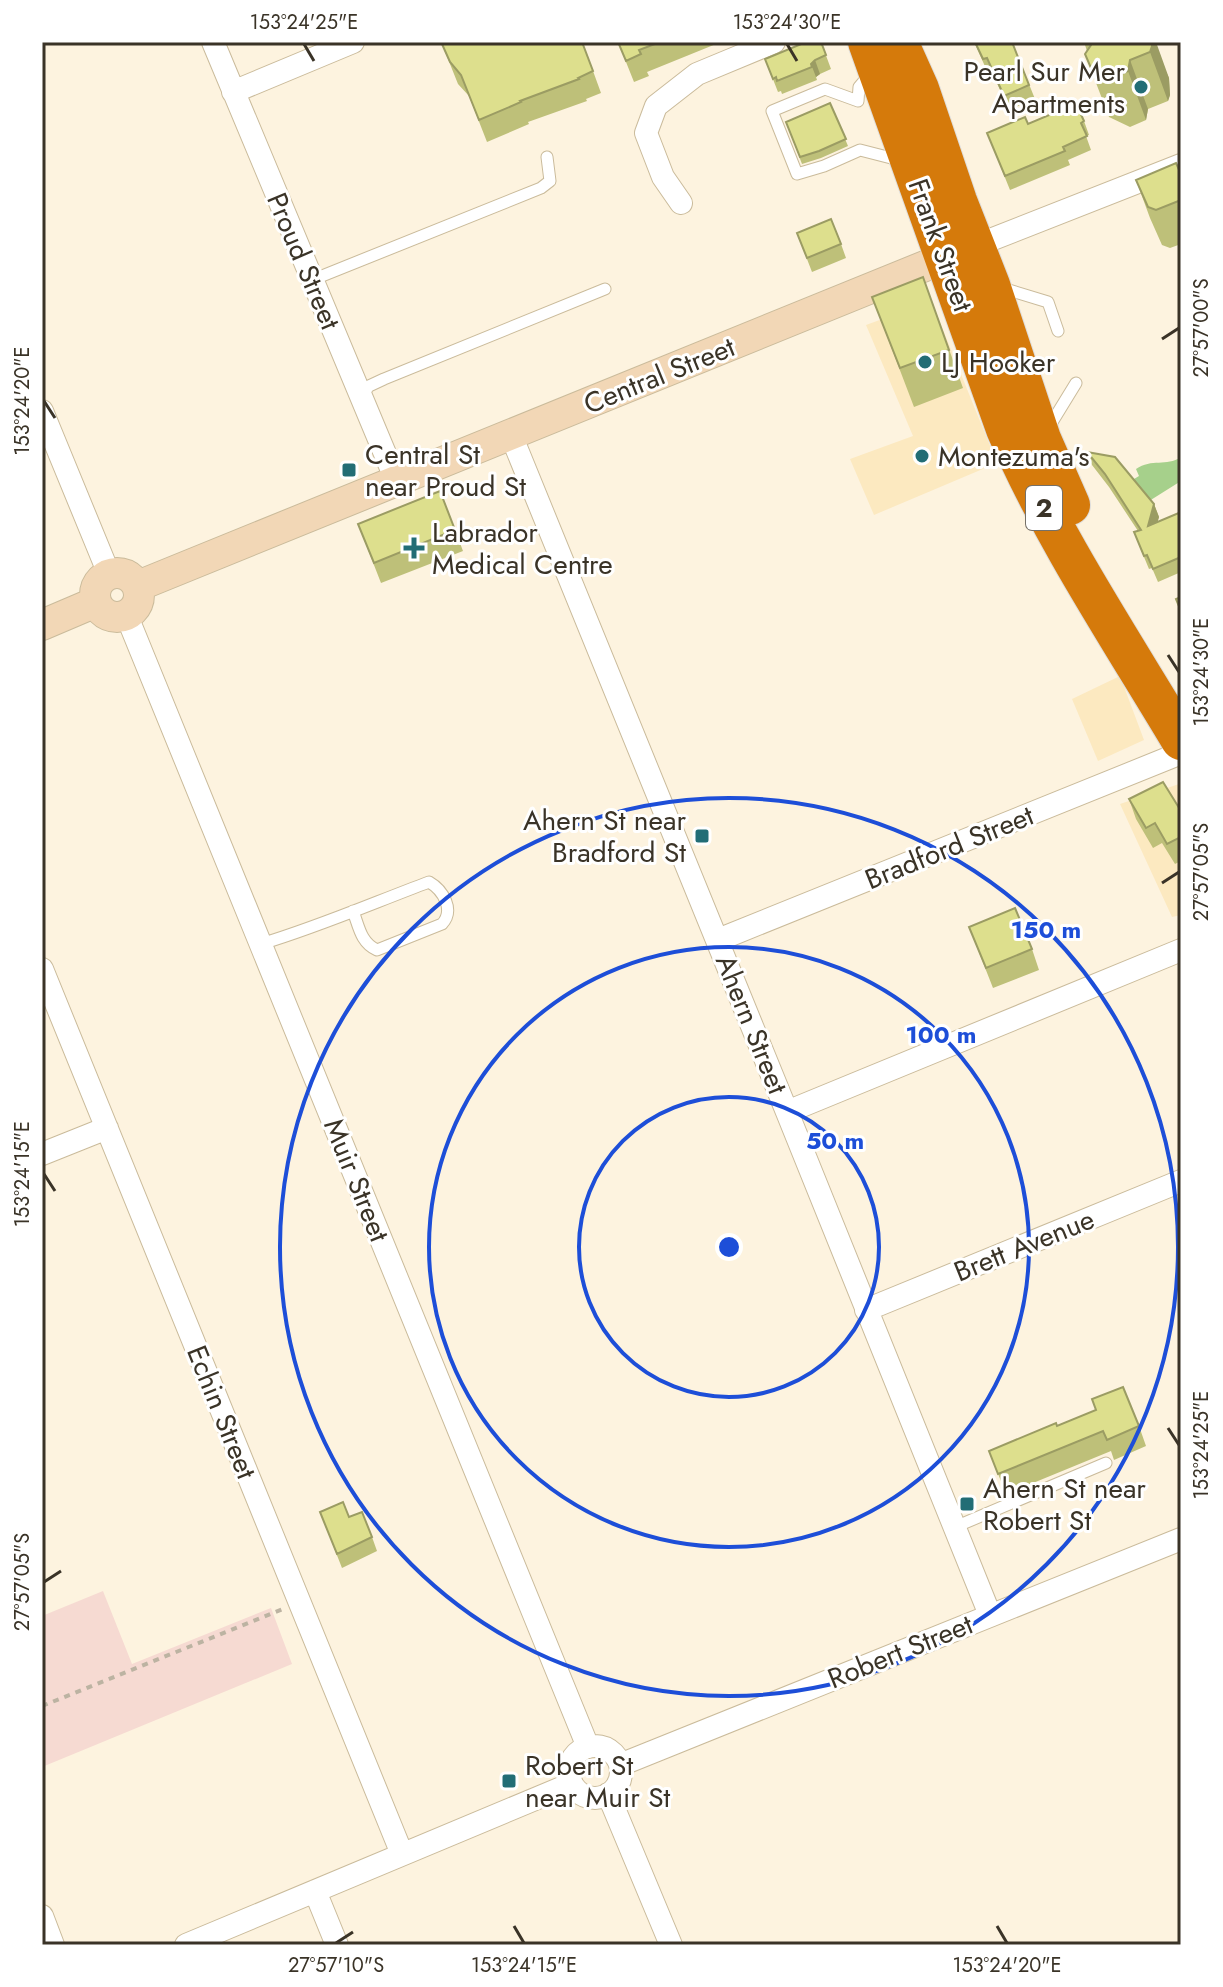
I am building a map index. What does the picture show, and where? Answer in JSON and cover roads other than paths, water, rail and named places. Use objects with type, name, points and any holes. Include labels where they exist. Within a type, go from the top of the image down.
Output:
[{"type":"highway","name":"Frank Street","points":[[881,50],[912,164],[960,252],[990,285],[1041,439],[1062,489],[1181,695]]},
{"type":"highway","name":"Frank Street","points":[[881,50],[919,89],[1006,429],[1022,467],[1068,551],[1181,740]]},
{"type":"main road","name":"Central Street","points":[[138,586],[960,252]]},
{"type":"main road","points":[[121,573],[138,586],[136,606],[126,614],[106,614],[96,602],[97,585],[109,574],[121,573]]},
{"type":"main road","points":[[42,625],[96,602]]},
{"type":"street","name":"Proud Street","points":[[213,42],[396,480]]},
{"type":"street","points":[[233,92],[353,42]]},
{"type":"street","points":[[681,203],[663,177],[646,133],[656,106],[697,74],[774,42]]},
{"type":"street","name":"Central Street","points":[[960,252],[1181,165]]},
{"type":"street","points":[[42,411],[109,574]]},
{"type":"street","name":"Ahern Street","points":[[511,435],[990,1615]]},
{"type":"street","name":"Muir Street","points":[[126,614],[588,1747]]},
{"type":"street","name":"Bradford Street","points":[[718,940],[1181,753]]},
{"type":"street","points":[[787,1112],[1181,950]]},
{"type":"street","name":"Echin Street","points":[[42,969],[402,1854]]},
{"type":"street","points":[[42,1154],[107,1128]]},
{"type":"street","name":"Brett Avenue","points":[[866,1310],[1181,1181]]},
{"type":"street","name":"Robert Street","points":[[620,1765],[1181,1539]]},
{"type":"street","points":[[588,1747],[609,1749],[620,1765],[620,1779],[616,1787],[608,1794],[593,1798],[584,1796],[571,1784],[569,1776],[572,1759],[577,1752],[588,1747]]},
{"type":"street","points":[[186,1945],[571,1784]]},
{"type":"street","points":[[608,1794],[671,1945]]},
{"type":"street","points":[[315,1891],[337,1945]]},
{"type":"street","points":[[42,1916],[53,1945]]},
{"type":"lane","points":[[881,50],[859,87],[858,101],[825,89],[772,111],[797,174],[860,150],[912,164]]},
{"type":"lane","points":[[312,280],[541,188],[550,181],[547,157]]},
{"type":"lane","points":[[990,285],[1048,302],[1058,331]]},
{"type":"lane","points":[[361,396],[369,386],[378,382],[605,289]]},
{"type":"lane","points":[[1041,439],[1076,383]]},
{"type":"lane","points":[[261,944],[429,882],[438,887],[448,909],[447,918],[442,924],[377,950],[364,940],[353,911]]},
{"type":"lane","points":[[955,1527],[1106,1463]]},
{"type":"place","name":"Pearl Sur Mer Apartments","points":[[1141,87]]},
{"type":"place","name":"LJ Hooker","points":[[925,362]]},
{"type":"place","name":"Montezuma's","points":[[922,456]]},
{"type":"place","name":"Central St near Proud St","points":[[349,470]]},
{"type":"place","name":"Labrador Medical Centre","points":[[414,548]]},
{"type":"place","name":"Ahern St near Bradford St","points":[[702,836]]},
{"type":"place","name":"Ahern St near Robert St","points":[[967,1504]]},
{"type":"place","name":"Robert St near Muir St","points":[[509,1781]]}]
